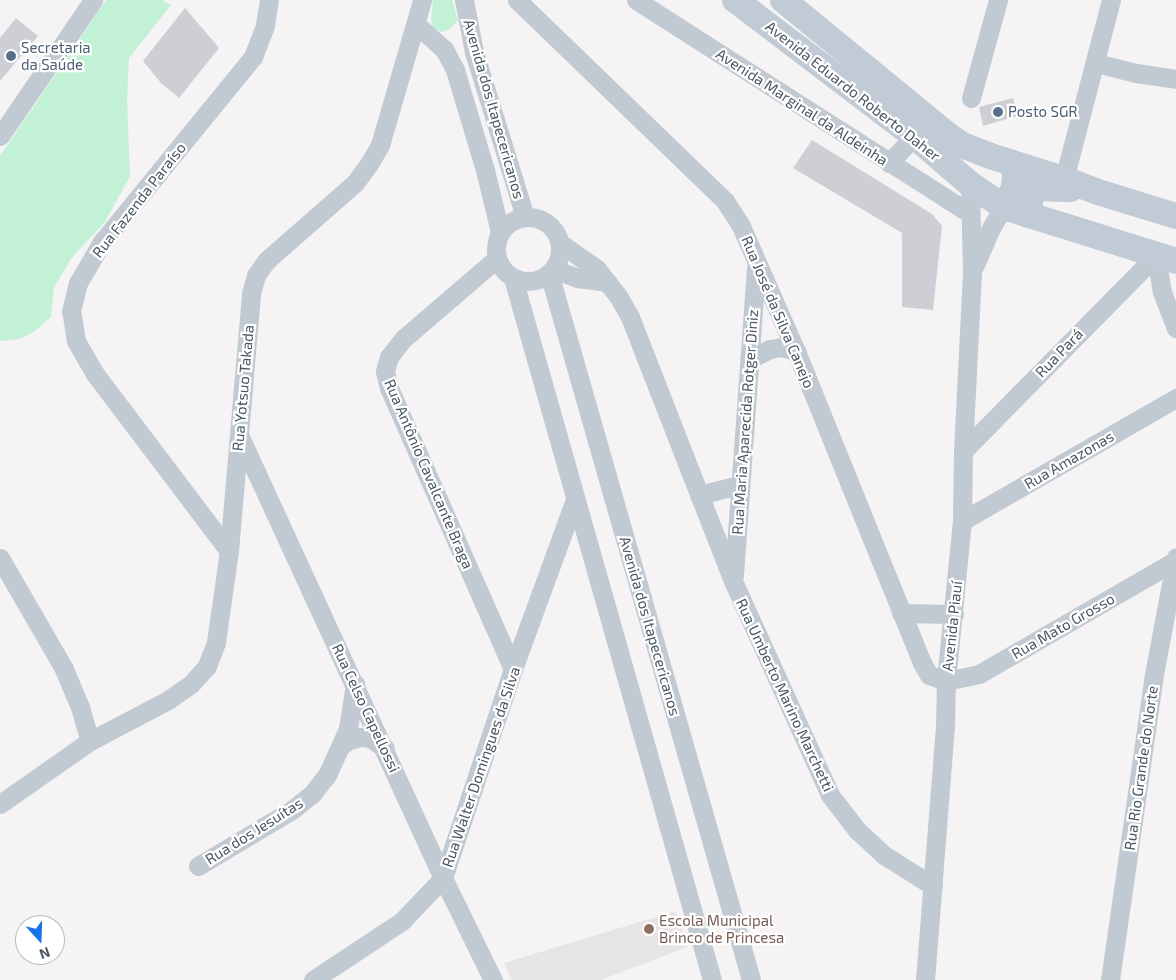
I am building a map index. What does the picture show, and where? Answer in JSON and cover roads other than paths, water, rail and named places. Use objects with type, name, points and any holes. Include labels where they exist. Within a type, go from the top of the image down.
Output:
[{"type":"main road","name":"Avenida Eduardo Roberto Daher","points":[[735,0],[914,136],[970,184],[1004,207],[1166,258]]},
{"type":"main road","name":"Avenida Eduardo Roberto Daher","points":[[783,0],[944,132],[962,144],[1001,160],[1176,216]]},
{"type":"main road","points":[[970,184],[973,170],[1001,160],[1015,175],[1014,188],[1004,207]]},
{"type":"main road","points":[[1029,215],[1030,199],[1037,188],[1046,187],[1098,192]]},
{"type":"street","points":[[0,136],[93,0]]},
{"type":"street","name":"Rua Fazenda Paraíso","points":[[229,551],[95,374],[76,341],[71,312],[78,283],[102,242],[253,58],[265,25],[269,0]]},
{"type":"street","points":[[417,25],[422,0]]},
{"type":"street","name":"Avenida dos Itapecericanos","points":[[464,0],[468,26],[506,159],[525,217]]},
{"type":"street","name":"Rua José da Silva Canejo","points":[[517,0],[725,201],[741,226],[756,264],[796,351],[922,663],[929,675],[946,681]]},
{"type":"street","name":"Avenida Marginal da Aldeinha","points":[[636,0],[969,213]]},
{"type":"street","points":[[971,98],[998,0]]},
{"type":"street","points":[[1064,179],[1111,0]]},
{"type":"street","name":"Rua Yotsuo Takada","points":[[0,804],[90,741],[168,700],[191,684],[207,666],[216,642],[229,551],[251,293],[256,275],[267,260],[355,183],[369,164],[380,145],[417,25]]},
{"type":"street","name":"Avenida dos Itapecericanos","points":[[417,25],[444,49],[455,70],[485,170],[500,232]]},
{"type":"street","points":[[444,49],[468,26]]},
{"type":"street","points":[[1096,63],[1136,73],[1176,79]]},
{"type":"street","points":[[889,163],[914,136]]},
{"type":"street","name":"Avenida Piauí","points":[[925,980],[946,681],[962,521],[963,451],[972,273],[969,213],[970,184]]},
{"type":"street","name":"Avenida Piauí","points":[[972,273],[992,226],[1004,207]]},
{"type":"street","points":[[513,278],[532,281],[551,271],[560,252],[560,243],[551,226],[544,221],[525,217],[506,224],[496,241],[496,259],[500,266],[513,278],[712,980]]},
{"type":"street","name":"Rua Umberto Marino Marchetti","points":[[560,243],[589,263],[608,282],[630,317],[733,581],[830,795],[857,830],[884,855],[933,886]]},
{"type":"street","points":[[1166,258],[1162,292],[1176,328]]},
{"type":"street","name":"Rua Pará","points":[[963,451],[1166,258]]},
{"type":"street","name":"Rua Antônio Cavalcante Braga","points":[[496,259],[403,338],[389,358],[385,371],[389,388],[514,669]]},
{"type":"street","name":"Rua Maria Aparecida Rotger Diniz","points":[[733,581],[756,264]]},
{"type":"street","points":[[551,271],[578,278],[608,282]]},
{"type":"street","name":"Avenida dos Itapecericanos","points":[[551,271],[751,980]]},
{"type":"street","points":[[750,359],[770,349],[781,347],[796,351]]},
{"type":"street","name":"Rua Amazonas","points":[[962,521],[1176,398]]},
{"type":"street","name":"Rua Celso Capellossi","points":[[240,436],[356,684],[443,878],[493,980]]},
{"type":"street","points":[[699,495],[739,485]]},
{"type":"street","name":"Rua Walter Domingues da Silva","points":[[313,980],[402,921],[443,878],[514,669],[575,500]]},
{"type":"street","points":[[0,558],[64,669],[80,707],[90,741]]},
{"type":"street","name":"Rua Mato Grosso","points":[[946,681],[979,674],[1176,559]]},
{"type":"street","name":"Rua Rio Grande do Norte","points":[[1110,980],[1153,680],[1176,559]]},
{"type":"street","points":[[901,613],[954,614]]},
{"type":"street","name":"Rua dos Jesuítas","points":[[198,866],[292,810],[312,794],[327,775],[341,746],[348,728],[356,684]]},
{"type":"street","points":[[341,746],[349,740],[361,737],[370,738],[385,748]]},
{"type":"place","name":"Secretaria da Saúde","points":[[11,56]]},
{"type":"place","name":"Posto SGR","points":[[998,112]]},
{"type":"place","name":"Escola Municipal Brinco de Princesa","points":[[649,929]]}]
